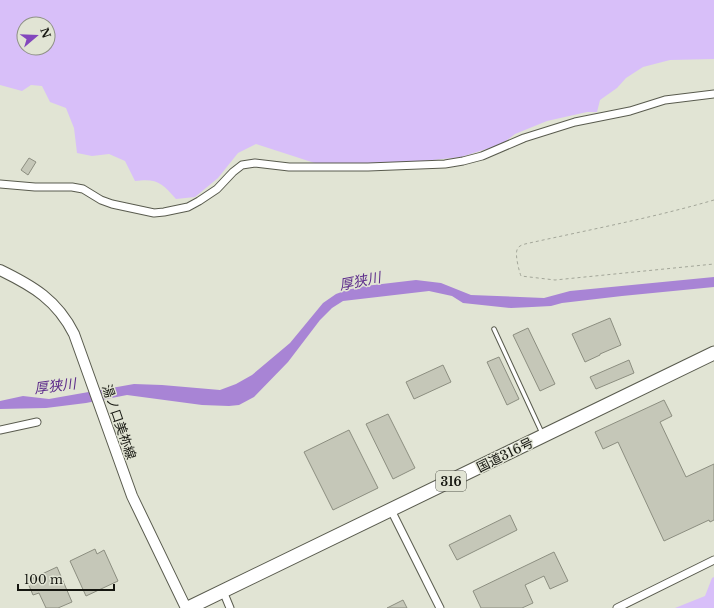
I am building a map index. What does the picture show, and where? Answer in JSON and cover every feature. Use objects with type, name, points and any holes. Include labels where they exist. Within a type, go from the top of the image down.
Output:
[{"type":"highway","name":"国道316号","points":[[187,608],[714,354]]},
{"type":"main road","name":"湯ノ口美祢線","points":[[0,270],[26,283],[47,297],[68,321],[132,496],[187,608]]},
{"type":"street","points":[[0,184],[35,187],[72,187],[83,189],[101,200],[112,204],[154,213],[164,212],[188,207],[217,189],[242,165],[255,162],[289,167],[368,167],[445,164],[482,156],[524,138],[562,126],[630,111],[665,100],[714,94]]},
{"type":"street","points":[[0,430],[37,422]]},
{"type":"street","points":[[391,510],[440,608]]},
{"type":"street","points":[[617,608],[714,560]]},
{"type":"street","points":[[223,591],[230,608]]},
{"type":"lane","points":[[494,329],[544,436]]},
{"type":"path","points":[[714,200],[639,220],[525,244],[519,247],[516,251],[521,276],[555,280],[714,264]]},
{"type":"shaded area","points":[[0,0],[714,0],[714,59],[670,60],[643,67],[626,78],[617,88],[600,100],[597,112],[587,112],[547,121],[515,134],[502,144],[461,157],[415,162],[327,167],[256,144],[238,153],[218,178],[195,197],[176,199],[163,185],[154,181],[135,181],[125,161],[109,154],[92,156],[77,153],[74,128],[66,108],[50,102],[42,86],[31,85],[22,91],[0,85]]},
{"type":"shaded area","points":[[714,277],[714,287],[622,296],[562,303],[551,306],[511,308],[463,303],[452,296],[429,291],[343,301],[332,308],[320,320],[288,362],[254,397],[239,405],[202,405],[127,395],[86,403],[46,408],[0,409],[0,401],[23,396],[49,399],[134,384],[220,390],[236,384],[252,375],[290,343],[323,303],[336,294],[365,286],[416,280],[441,283],[471,295],[544,298],[570,291]]},
{"type":"shaded area","points":[[714,577],[714,608],[675,608],[705,596],[712,578]]},
{"type":"building","points":[[29,158],[36,162],[28,175],[21,170]]},
{"type":"building","points":[[610,318],[621,345],[585,362],[572,334]]},
{"type":"building","points":[[528,328],[555,384],[540,391],[513,335]]},
{"type":"building","points":[[499,357],[519,399],[507,405],[487,362]]},
{"type":"building","points":[[629,360],[634,373],[596,389],[590,377]]},
{"type":"building","points":[[443,365],[451,382],[414,399],[406,382]]},
{"type":"building","points":[[664,400],[672,416],[660,422],[686,477],[714,464],[714,520],[710,522],[709,520],[664,541],[618,442],[603,449],[595,432]]},
{"type":"building","points":[[388,414],[415,468],[393,479],[366,424]]},
{"type":"building","points":[[349,430],[378,488],[333,510],[304,452]]},
{"type":"building","points":[[510,515],[517,530],[457,560],[449,545]]},
{"type":"building","points":[[95,549],[97,554],[104,550],[118,581],[86,596],[70,561]]},
{"type":"building","points":[[554,552],[568,581],[550,589],[544,576],[525,585],[533,603],[522,608],[481,608],[473,591]]},
{"type":"building","points":[[57,567],[72,602],[58,608],[46,608],[39,593],[33,595],[27,581]]},
{"type":"building","points":[[403,600],[407,608],[387,608]]},
{"type":"water label","name":"厚狭川","points":[[360,281]]},
{"type":"water label","name":"厚狭川","points":[[55,386]]}]
